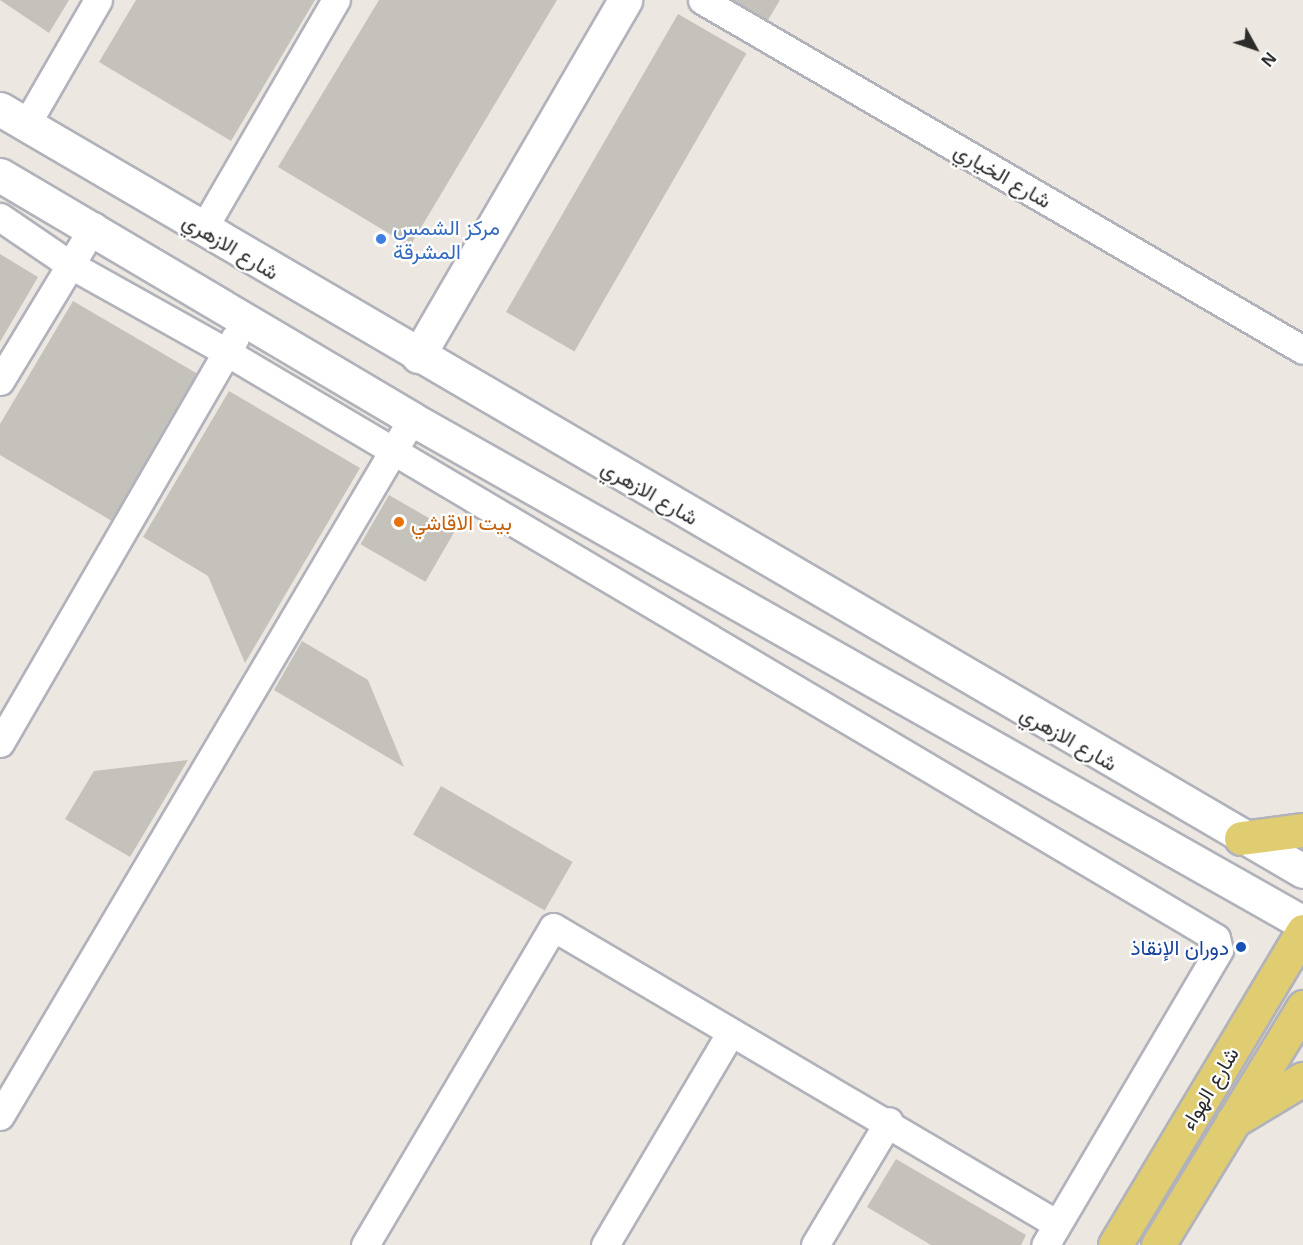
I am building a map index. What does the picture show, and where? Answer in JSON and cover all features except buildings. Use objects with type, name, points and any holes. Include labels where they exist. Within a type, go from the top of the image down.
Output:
[{"type":"main road","points":[[1241,838],[1303,830]]},
{"type":"main road","name":"شارع الهواء","points":[[1115,1245],[1303,931]]},
{"type":"main road","name":"شارع الهواء","points":[[1158,1245],[1229,1123],[1303,1007]]},
{"type":"main road","points":[[1229,1123],[1303,1079]]},
{"type":"street","points":[[14,116],[98,0]]},
{"type":"street","points":[[202,229],[336,0]]},
{"type":"street","points":[[418,356],[625,0]]},
{"type":"street","name":"شارع الخياري","points":[[702,0],[1303,350]]},
{"type":"street","name":"شارع الازهري","points":[[14,116],[418,356],[1241,838],[1303,871]]},
{"type":"street","points":[[0,175],[94,226],[244,320],[412,419],[1303,923]]},
{"type":"street","points":[[0,217],[69,264],[228,353],[393,454],[1216,938],[1219,950],[1051,1235],[889,1121],[553,927],[365,1245]]},
{"type":"street","points":[[0,381],[94,226]]},
{"type":"street","points":[[0,743],[228,353],[244,320]]},
{"type":"street","points":[[0,1116],[412,419]]},
{"type":"street","points":[[605,1245],[732,1032]]},
{"type":"street","points":[[815,1245],[889,1121]]},
{"type":"place","name":"مركز الشمس المشرقة","points":[[381,239]]},
{"type":"place","name":"بيت الاقاشي","points":[[399,522]]},
{"type":"place","name":"دوران الإنقاذ","points":[[1241,947]]}]
